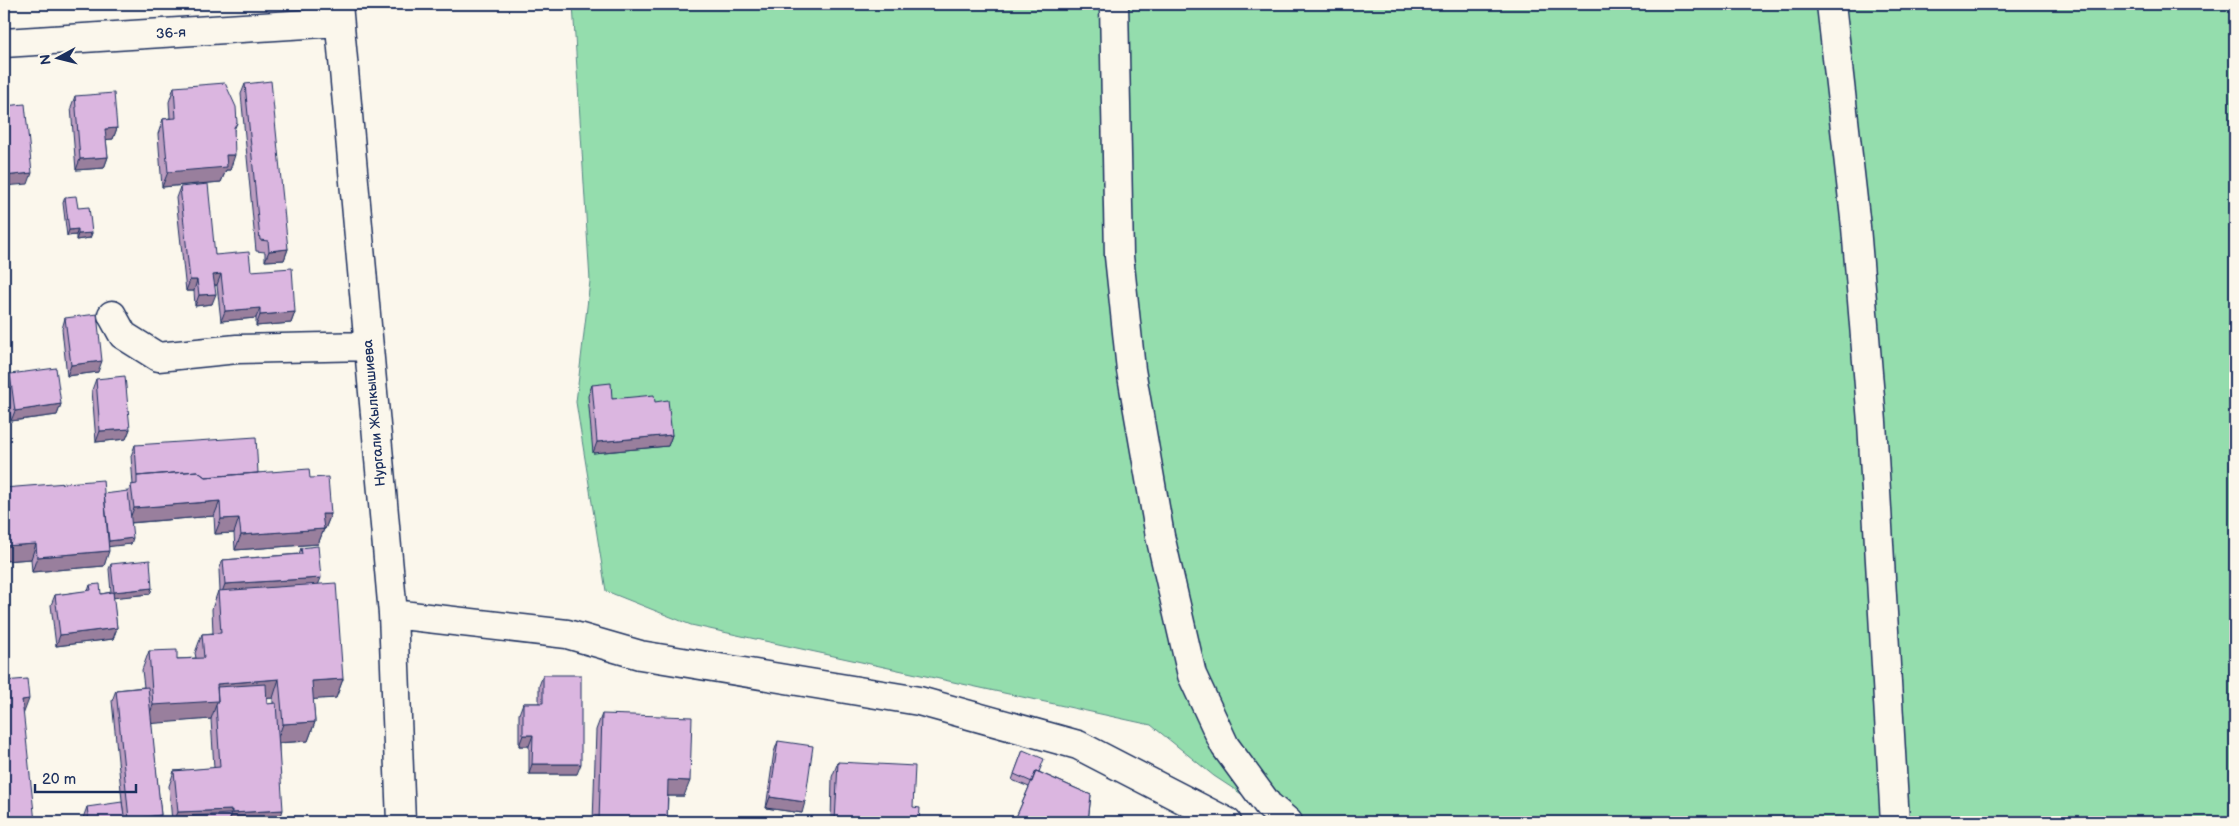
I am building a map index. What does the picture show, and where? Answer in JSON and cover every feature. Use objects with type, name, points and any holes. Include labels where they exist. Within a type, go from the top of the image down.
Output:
[{"type":"street","points":[[1114,4],[1119,256],[1130,370],[1160,536],[1192,675],[1224,746],[1268,805],[1288,822]]},
{"type":"street","points":[[1831,4],[1856,227],[1872,422],[1895,822]]},
{"type":"street","name":"36-я","points":[[4,43],[338,13]]},
{"type":"street","name":"Нургали Жылкышиева","points":[[338,13],[393,614],[401,822]]},
{"type":"street","points":[[112,315],[123,335],[158,357],[237,349],[368,346]]},
{"type":"street","points":[[393,614],[567,634],[640,655],[919,700],[1078,744],[1226,822]]},
{"type":"green space","points":[[573,4],[2235,4],[2235,822],[1284,822],[1214,776],[1151,725],[691,625],[606,591],[576,402],[590,281]]},
{"type":"building","points":[[271,81],[288,249],[269,251],[268,241],[260,240],[245,84]]},
{"type":"building","points":[[225,83],[236,107],[237,123],[234,127],[235,155],[226,155],[227,167],[168,172],[163,119],[176,118],[174,87]]},
{"type":"building","points":[[114,93],[117,128],[105,129],[108,157],[80,159],[75,96]]},
{"type":"building","points":[[25,104],[32,173],[4,176],[4,106]]},
{"type":"building","points":[[208,184],[215,255],[249,252],[251,271],[292,268],[295,312],[260,315],[260,308],[225,311],[221,274],[213,275],[216,294],[199,295],[197,280],[190,280],[180,187]]},
{"type":"building","points":[[76,196],[78,208],[89,207],[92,233],[78,234],[78,229],[69,230],[65,197]]},
{"type":"building","points":[[97,314],[102,361],[71,365],[65,318]]},
{"type":"building","points":[[56,368],[61,404],[15,411],[10,374]]},
{"type":"building","points":[[125,376],[130,429],[100,431],[96,379]]},
{"type":"building","points":[[611,383],[612,399],[654,395],[655,402],[668,400],[672,435],[597,442],[592,385]]},
{"type":"building","points":[[256,437],[258,473],[205,477],[197,471],[137,476],[135,445]]},
{"type":"building","points":[[309,469],[310,478],[328,477],[331,514],[322,514],[324,529],[241,535],[239,518],[221,519],[220,501],[134,508],[131,485],[137,484],[137,476],[197,471],[205,477]]},
{"type":"building","points":[[103,480],[109,551],[37,557],[36,544],[4,546],[4,488]]},
{"type":"building","points":[[128,491],[133,538],[109,541],[104,494]]},
{"type":"building","points":[[318,546],[321,578],[225,584],[223,560],[302,554],[301,548]]},
{"type":"building","points":[[150,560],[152,588],[114,592],[111,564]]},
{"type":"building","points":[[336,583],[343,679],[312,681],[315,722],[283,724],[279,679],[217,684],[218,701],[153,705],[149,651],[177,650],[177,659],[204,658],[202,634],[221,633],[218,591]]},
{"type":"building","points":[[100,584],[101,594],[113,592],[117,628],[60,635],[55,595],[91,590],[90,585]]},
{"type":"building","points":[[543,675],[581,675],[581,764],[532,764],[533,735],[523,735],[523,703],[543,703]]},
{"type":"building","points":[[27,679],[29,699],[22,700],[35,822],[4,822],[4,681]]},
{"type":"building","points":[[266,684],[267,704],[276,703],[283,810],[232,813],[232,810],[178,812],[174,771],[220,767],[216,704],[218,701],[217,687]]},
{"type":"building","points":[[148,687],[161,815],[129,819],[116,690]]},
{"type":"building","points":[[602,714],[692,717],[690,781],[668,780],[667,822],[599,822]]},
{"type":"building","points":[[778,741],[813,746],[805,802],[770,797]]},
{"type":"building","points":[[1023,750],[1044,759],[1039,772],[1036,771],[1032,782],[1014,774]]},
{"type":"building","points":[[838,762],[915,766],[913,807],[920,808],[919,822],[835,822]]},
{"type":"building","points":[[1036,771],[1091,795],[1088,821],[1014,822]]},
{"type":"building","points":[[122,802],[125,822],[89,822],[87,807]]},
{"type":"building","points":[[230,814],[230,822],[176,822],[176,817]]}]
